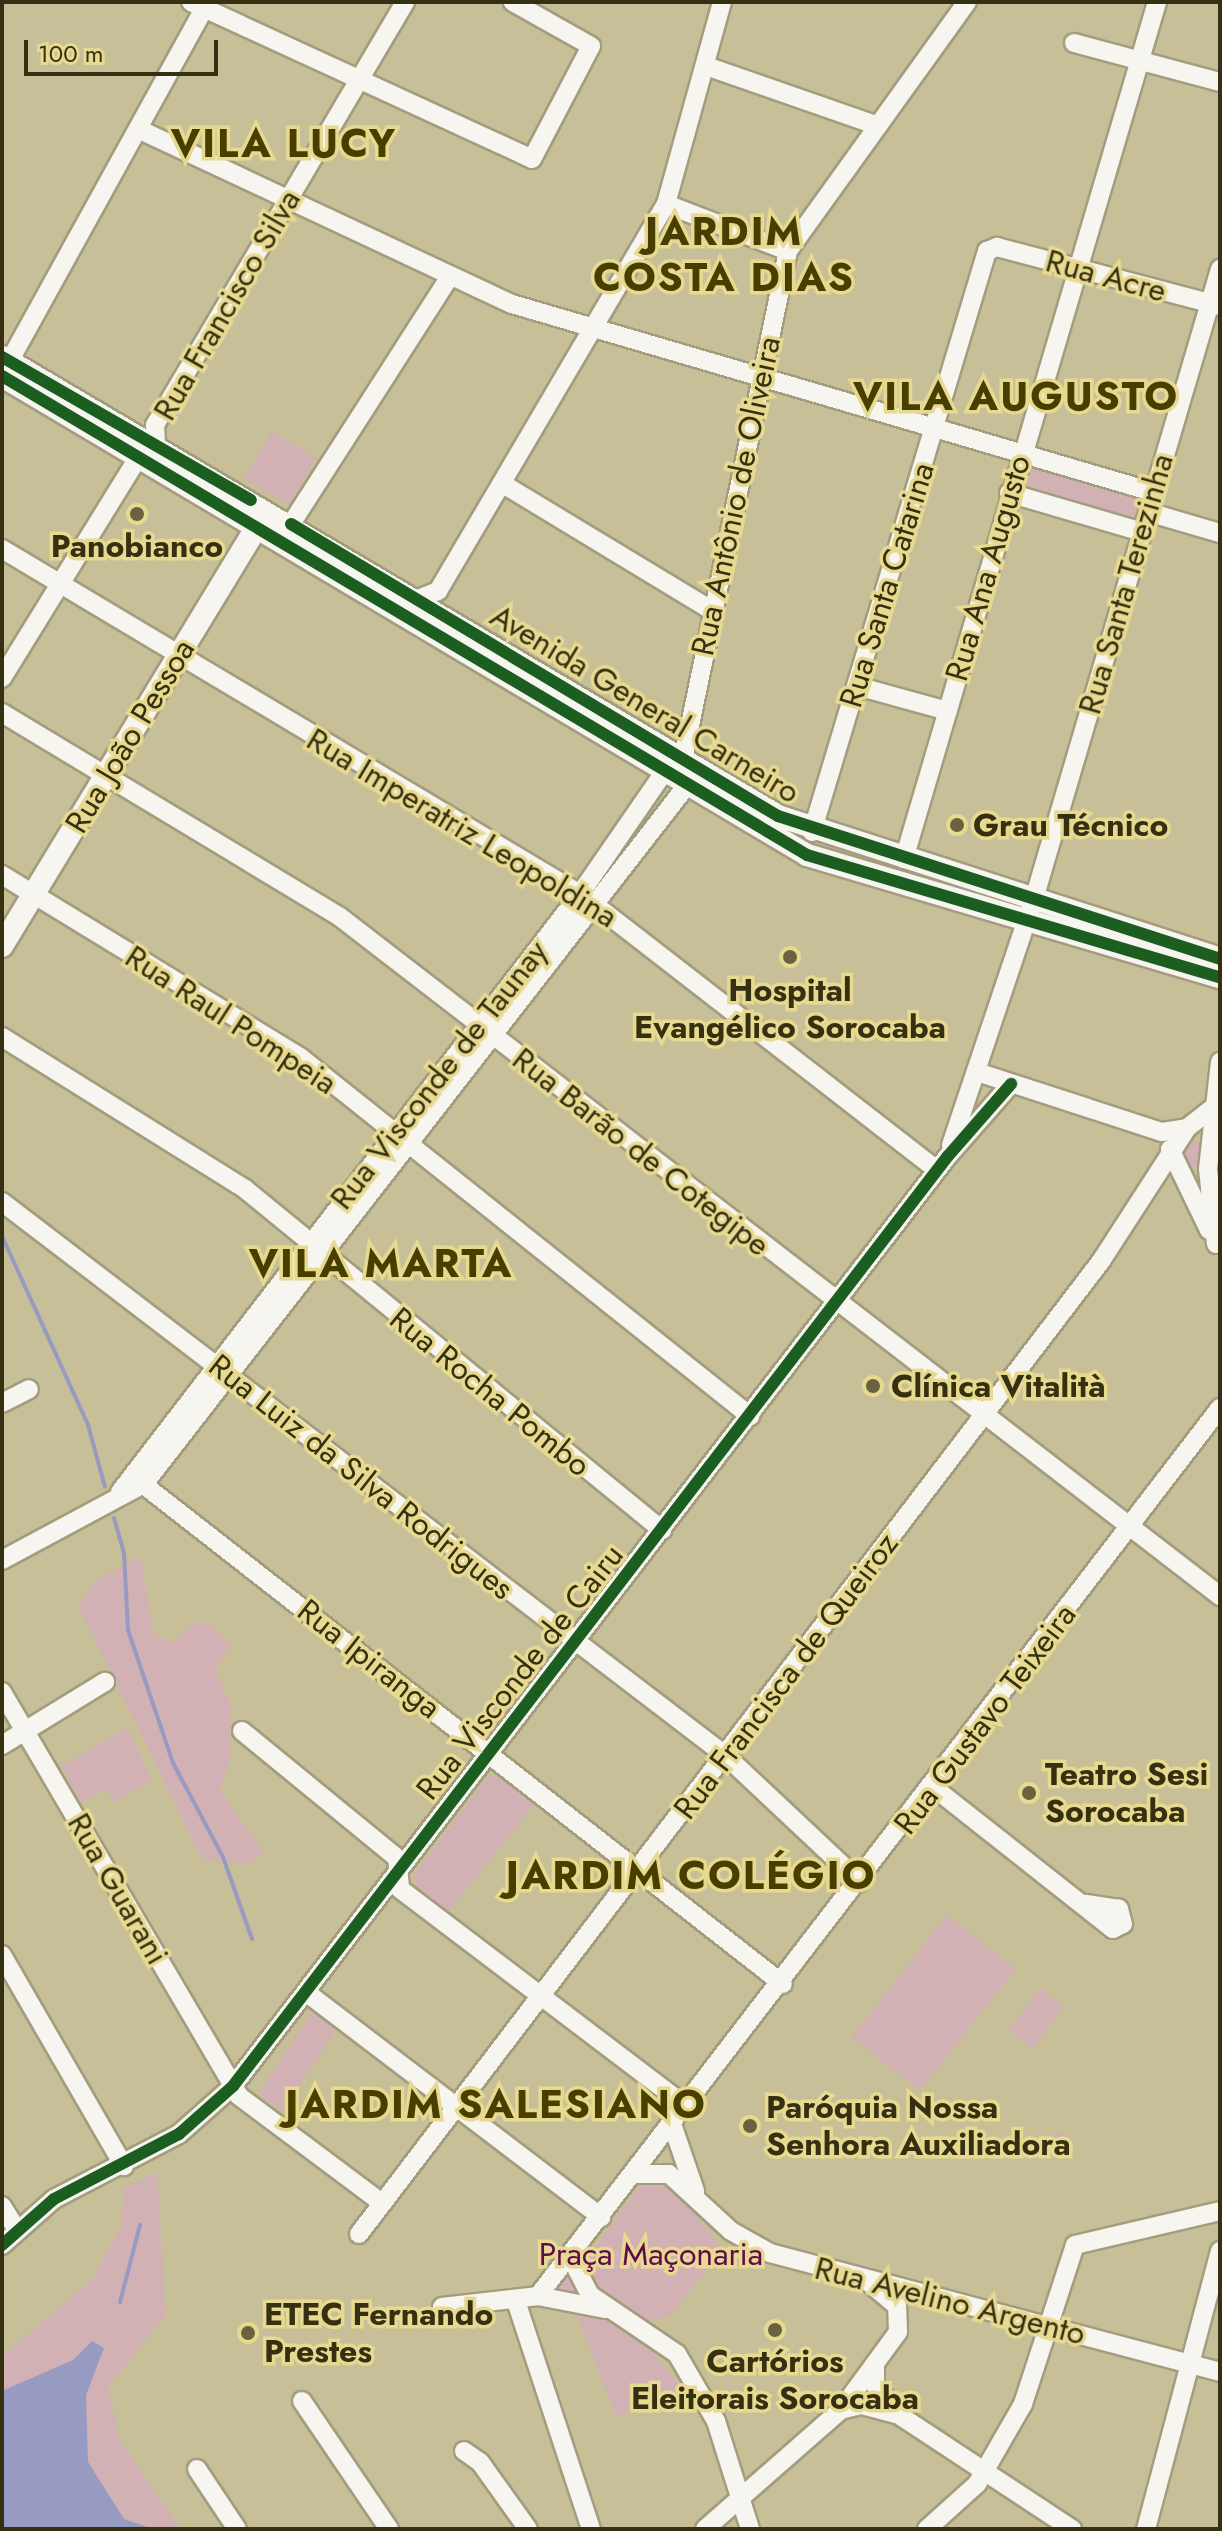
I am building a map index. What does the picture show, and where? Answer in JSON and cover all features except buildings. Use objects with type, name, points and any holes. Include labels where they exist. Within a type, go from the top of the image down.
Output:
[{"type":"main road","name":"Avenida General Carneiro","points":[[4,368],[148,450],[251,500],[683,759],[812,832],[1220,959]]},
{"type":"main road","name":"Avenida General Carneiro","points":[[148,450],[257,526],[684,789],[807,855],[1026,923],[1220,977]]},
{"type":"main road","points":[[251,500],[257,526]]},
{"type":"main road","name":"Rua João Pessoa","points":[[2,946],[257,526]]},
{"type":"street","name":"Rua Francisco Silva","points":[[2,678],[58,584],[148,450],[155,425],[405,2]]},
{"type":"street","points":[[4,368],[138,129],[201,4],[532,159],[591,46],[513,2]]},
{"type":"street","points":[[418,599],[438,591],[666,204],[722,2]]},
{"type":"street","name":"Rua Antônio de Oliveira","points":[[683,759],[758,376],[788,251],[967,2]]},
{"type":"street","name":"Rua Ana Augusto","points":[[904,859],[1073,267],[1157,2]]},
{"type":"street","points":[[1074,43],[1220,82]]},
{"type":"street","points":[[706,66],[878,126]]},
{"type":"street","points":[[138,129],[450,276],[592,331],[758,376],[1153,492]]},
{"type":"street","points":[[666,204],[788,251]]},
{"type":"street","name":"Rua Acre","points":[[992,247],[1215,304]]},
{"type":"street","name":"Rua Santa Catarina","points":[[812,832],[992,247]]},
{"type":"street","name":"Rua Santa Terezinha","points":[[1034,899],[1153,492],[1215,304],[1220,269]]},
{"type":"street","points":[[291,524],[450,276]]},
{"type":"street","points":[[503,484],[711,610]]},
{"type":"street","points":[[1009,493],[1142,532]]},
{"type":"street","points":[[1148,512],[1220,533]]},
{"type":"street","name":"Rua Imperatriz Leopoldina","points":[[2,549],[588,898],[942,1163]]},
{"type":"street","points":[[857,686],[948,711]]},
{"type":"street","name":"Rua Barão de Cotegipe","points":[[2,713],[340,917],[982,1417],[1220,1596]]},
{"type":"street","name":"Rua Visconde de Taunay","points":[[588,898],[662,775]]},
{"type":"street","name":"Rua Visconde de Taunay","points":[[2,1560],[120,1492],[138,1478],[588,898],[684,789]]},
{"type":"street","name":"Rua Raul Pompeia","points":[[2,875],[300,1057],[750,1416]]},
{"type":"street","points":[[1026,923],[1034,899]]},
{"type":"street","name":"Rua Visconde de Cairu","points":[[942,1163],[977,1072],[1026,923]]},
{"type":"street","name":"Rua Rocha Pombo","points":[[2,1037],[245,1189],[314,1251],[662,1530]]},
{"type":"street","points":[[1218,1247],[1208,1169],[1217,1114],[1220,1062]]},
{"type":"street","points":[[977,1072],[1162,1132],[1187,1128],[1217,1114]]},
{"type":"street","name":"Rua Visconde de Cairu","points":[[2,2245],[54,2199],[124,2166],[179,2134],[233,2086],[942,1163],[1011,1084]]},
{"type":"street","points":[[1187,1128],[1202,1133],[1211,1149]]},
{"type":"street","points":[[1171,1153],[1187,1128]]},
{"type":"street","points":[[1162,1132],[1180,1176],[1218,1247]]},
{"type":"street","name":"Rua Francisca de Queiroz","points":[[359,2234],[639,1872],[1152,1191],[1171,1153]]},
{"type":"street","points":[[1180,1176],[1195,1180],[1208,1169]]},
{"type":"street","name":"Rua Francisca de Queiroz","points":[[1152,1191],[1180,1176]]},
{"type":"street","name":"Rua Luiz da Silva Rodrigues","points":[[2,1202],[726,1756],[860,1882]]},
{"type":"street","points":[[2,1403],[29,1389]]},
{"type":"street","name":"Rua Gustavo Teixeira","points":[[538,2296],[688,2108],[1220,1408]]},
{"type":"street","name":"Rua Ipiranga","points":[[138,1478],[783,1984]]},
{"type":"street","points":[[2,1745],[105,1682]]},
{"type":"street","name":"Rua Guarani","points":[[2,1692],[233,2086]]},
{"type":"street","points":[[242,1731],[397,1858],[400,1889],[688,2108]]},
{"type":"street","points":[[933,1787],[1086,1904]]},
{"type":"street","points":[[2,1955],[124,2166]]},
{"type":"street","points":[[307,1993],[601,2217]]},
{"type":"street","points":[[233,2086],[382,2203]]},
{"type":"street","points":[[673,2127],[698,2197]]},
{"type":"street","name":"Rua Avelino Argento","points":[[636,2174],[669,2174],[760,2249],[1220,2372]]},
{"type":"street","points":[[2,2206],[17,2230]]},
{"type":"street","points":[[927,2529],[986,2472],[1023,2404],[1066,2259],[1087,2239],[1220,2211]]},
{"type":"street","points":[[1146,2529],[1220,2251]]},
{"type":"street","points":[[570,2256],[590,2295],[677,2354],[731,2464],[750,2529]]},
{"type":"street","points":[[859,2276],[897,2306],[898,2332]]},
{"type":"street","points":[[705,2529],[773,2475],[840,2411],[875,2368],[898,2332],[916,2290]]},
{"type":"street","points":[[442,2307],[516,2301],[538,2296],[611,2311]]},
{"type":"street","points":[[516,2301],[591,2529]]},
{"type":"street","points":[[875,2368],[875,2385],[902,2417]]},
{"type":"street","points":[[302,2401],[389,2529]]},
{"type":"street","points":[[840,2411],[862,2405],[902,2417],[1072,2529]]},
{"type":"street","points":[[464,2451],[528,2529]]},
{"type":"street","points":[[731,2464],[773,2475]]},
{"type":"street","points":[[197,2469],[237,2529]]},
{"type":"green space","points":[[271,432],[316,458],[289,505],[244,479]]},
{"type":"green space","points":[[1031,464],[1137,496],[1137,515],[1130,520],[1026,486]]},
{"type":"green space","points":[[1193,1141],[1202,1145],[1206,1154],[1202,1163],[1193,1167],[1184,1163],[1180,1154],[1184,1145]]},
{"type":"green space","points":[[140,1556],[154,1635],[174,1642],[193,1622],[211,1625],[231,1646],[215,1668],[231,1705],[230,1761],[220,1790],[264,1852],[248,1864],[202,1859],[78,1605],[94,1582]]},
{"type":"green space","points":[[128,1728],[152,1781],[114,1801],[105,1789],[81,1802],[61,1766]]},
{"type":"green space","points":[[489,1776],[505,1776],[536,1802],[448,1913],[417,1890],[413,1876]]},
{"type":"green space","points":[[947,1915],[1016,1969],[920,2091],[852,2037]]},
{"type":"green space","points":[[1040,1988],[1065,2007],[1033,2049],[1008,2030]]},
{"type":"green space","points":[[313,2010],[338,2026],[283,2111],[258,2095]]},
{"type":"green space","points":[[1060,2133],[1071,2140],[1072,2145],[1065,2156],[1060,2157],[1049,2150],[1048,2145],[1055,2134]]},
{"type":"green space","points":[[157,2173],[166,2315],[108,2387],[120,2440],[181,2529],[2,2529],[2,2356],[93,2279],[121,2225],[124,2187]]},
{"type":"green space","name":"Praça Maçonaria","points":[[644,2180],[669,2183],[723,2249],[671,2315],[650,2321],[596,2288],[582,2266]]},
{"type":"green space","points":[[569,2269],[584,2300],[549,2294]]},
{"type":"green space","points":[[575,2311],[604,2318],[647,2344],[682,2389],[617,2418]]},
{"type":"water","points":[[92,2341],[104,2348],[86,2395],[88,2462],[124,2519],[154,2529],[2,2529],[2,2391],[73,2360]]},
{"type":"waterway","points":[[2,1236],[88,1425],[105,1487]]},
{"type":"waterway","points":[[114,1518],[124,1553],[128,1630],[173,1763],[223,1857],[252,1939]]},
{"type":"waterway","points":[[120,2302],[140,2225]]},
{"type":"cycle path","points":[[2,357],[251,500]]},
{"type":"cycle path","points":[[2,376],[807,855],[1220,977]]},
{"type":"cycle path","points":[[291,524],[778,816],[1220,959]]},
{"type":"cycle path","points":[[2,2245],[54,2199],[179,2134],[233,2086],[948,1156],[1011,1084]]},
{"type":"place","name":"Panobianco","points":[[137,514]]},
{"type":"place","name":"Grau Técnico","points":[[957,825]]},
{"type":"place","name":"Hospital Evangélico Sorocaba","points":[[790,957]]},
{"type":"place","name":"Clínica Vitalità","points":[[873,1386]]},
{"type":"place","name":"Teatro Sesi Sorocaba","points":[[1029,1793]]},
{"type":"place","name":"Paróquia Nossa Senhora Auxiliadora","points":[[750,2126]]},
{"type":"place","name":"Cartórios Eleitorais Sorocaba","points":[[775,2330]]},
{"type":"place","name":"ETEC Fernando Prestes","points":[[248,2333]]},
{"type":"district","name":"VILA LUCY","points":[[284,143]]},
{"type":"district","name":"JARDIM COSTA DIAS","points":[[724,254]]},
{"type":"district","name":"VILA AUGUSTO","points":[[1016,396]]},
{"type":"district","name":"VILA MARTA","points":[[381,1263]]},
{"type":"district","name":"JARDIM COLÉGIO","points":[[691,1875]]},
{"type":"district","name":"JARDIM SALESIANO","points":[[496,2104]]}]
